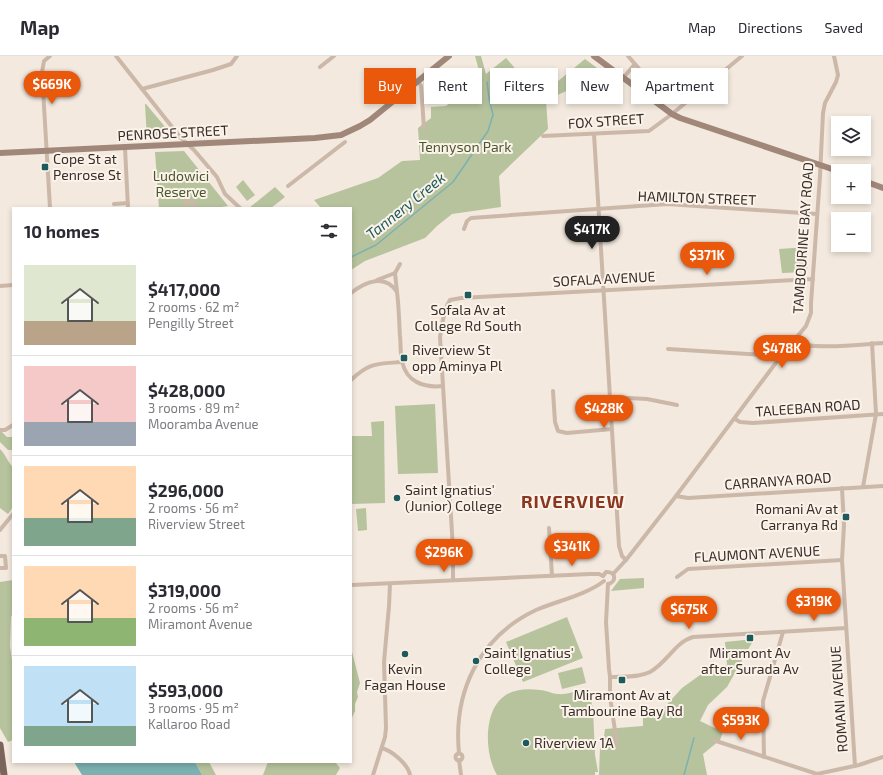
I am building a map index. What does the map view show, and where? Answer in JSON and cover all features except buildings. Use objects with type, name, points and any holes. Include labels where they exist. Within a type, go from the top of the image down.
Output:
[{"type":"main road","name":"PENROSE STREET","points":[[0,153],[332,137],[346,133],[370,120],[447,56]]},
{"type":"main road","points":[[594,56],[610,68]]},
{"type":"main road","points":[[623,78],[672,114],[680,118],[831,169]]},
{"type":"main road","points":[[871,184],[883,188]]},
{"type":"main road","points":[[0,745],[4,775]]},
{"type":"street","points":[[50,56],[44,61],[42,72],[50,207]]},
{"type":"street","points":[[116,56],[180,137],[217,177],[225,194],[239,207]]},
{"type":"street","points":[[142,89],[231,64],[237,56]]},
{"type":"street","points":[[320,67],[334,56]]},
{"type":"street","points":[[628,56],[638,68]]},
{"type":"street","name":"FOX STREET","points":[[543,136],[649,131],[672,114],[742,56]]},
{"type":"street","name":"TAMBOURINE BAY ROAD","points":[[613,574],[626,560],[676,496],[781,356],[806,326],[809,320],[813,279],[823,113],[825,103],[836,82],[838,74],[834,56]]},
{"type":"street","points":[[623,78],[635,64]]},
{"type":"street","points":[[418,81],[421,86],[424,128]]},
{"type":"street","points":[[594,134],[618,546],[622,556],[626,560]]},
{"type":"street","points":[[288,186],[345,142]]},
{"type":"street","points":[[125,148],[128,207]]},
{"type":"street","points":[[185,207],[187,200],[192,202],[194,207]]},
{"type":"street","points":[[114,204],[128,203]]},
{"type":"street","name":"HAMILTON STREET","points":[[464,229],[467,221],[471,218],[668,204],[817,214]]},
{"type":"street","points":[[400,264],[395,274],[402,362],[408,374],[418,383],[428,386],[443,386],[454,560],[453,580]]},
{"type":"street","points":[[352,293],[366,284],[395,274]]},
{"type":"street","name":"SOFALA AVENUE","points":[[443,386],[440,337],[447,304],[454,298],[813,279]]},
{"type":"street","points":[[375,281],[391,284],[397,292]]},
{"type":"street","points":[[0,286],[12,285]]},
{"type":"street","points":[[794,341],[797,343],[814,346],[883,343]]},
{"type":"street","points":[[863,487],[876,414],[872,344]]},
{"type":"street","points":[[668,349],[781,356]]},
{"type":"street","points":[[352,379],[360,371],[372,365],[402,362]]},
{"type":"street","points":[[553,391],[555,422],[558,431],[567,433],[612,429]]},
{"type":"street","points":[[610,397],[647,399],[677,405]]},
{"type":"street","name":"TALEEBAN ROAD","points":[[735,419],[740,422],[752,423],[883,414]]},
{"type":"street","points":[[0,430],[5,430],[12,426]]},
{"type":"street","name":"CARRANYA ROAD","points":[[676,496],[688,498],[883,486]]},
{"type":"street","name":"ROMANI AVENUE","points":[[842,488],[844,525],[842,560],[855,766]]},
{"type":"street","points":[[0,530],[12,515]]},
{"type":"street","points":[[549,528],[552,576]]},
{"type":"street","points":[[0,556],[5,556],[6,568],[0,568]]},
{"type":"street","name":"FLAUMONT AVENUE","points":[[678,578],[688,569],[842,560]]},
{"type":"street","points":[[461,775],[459,760],[456,759],[455,756],[458,753],[457,724],[462,697],[471,672],[481,656],[506,628],[521,618],[606,582],[611,583],[615,577],[608,571],[603,576]]},
{"type":"street","points":[[352,585],[595,574],[603,576],[606,582],[606,622],[611,708],[617,744]]},
{"type":"street","points":[[373,775],[382,748],[386,728],[384,662],[390,584]]},
{"type":"street","points":[[610,677],[636,676],[651,671],[684,641],[693,637],[846,628]]},
{"type":"street","points":[[764,757],[763,702],[783,632]]},
{"type":"street","points":[[713,740],[817,774],[855,766],[883,757]]},
{"type":"street","points":[[382,748],[389,751],[402,762],[409,770],[410,775]]},
{"type":"green space","name":"Tennyson Park","points":[[475,56],[481,56],[486,74],[490,71],[490,104],[546,104],[548,129],[499,176],[501,207],[452,214],[425,238],[365,261],[352,269],[352,207],[320,207],[314,200],[378,178],[402,161],[420,160],[418,128],[431,118],[431,107],[446,106],[448,104],[482,104],[482,68],[478,68]]},
{"type":"green space","name":"Tennyson Park","points":[[506,58],[515,68],[494,68]]},
{"type":"green space","name":"Tennyson Park","points":[[585,59],[597,68],[574,68]]},
{"type":"green space","name":"Tennyson Park","points":[[566,75],[566,91],[558,95],[558,81]]},
{"type":"green space","points":[[145,104],[171,134],[169,138],[147,139]]},
{"type":"green space","name":"Ludowici Reserve","points":[[184,151],[228,206],[159,207],[155,152]]},
{"type":"green space","points":[[243,180],[255,195],[247,201],[236,187]]},
{"type":"green space","points":[[275,187],[285,197],[272,207],[250,207]]},
{"type":"green space","points":[[808,247],[807,272],[782,273],[779,249]]},
{"type":"green space","points":[[435,404],[438,473],[398,474],[395,406]]},
{"type":"green space","points":[[384,421],[385,503],[352,504],[352,436],[372,436],[371,422]]},
{"type":"green space","points":[[0,432],[7,437],[12,437],[12,450],[8,450],[0,442]]},
{"type":"green space","points":[[0,449],[12,466],[12,508],[8,514],[0,508]]},
{"type":"green space","points":[[366,508],[367,530],[358,531],[356,509]]},
{"type":"green space","points":[[644,578],[644,588],[611,591],[620,579]]},
{"type":"green space","points":[[12,580],[10,646],[12,660],[12,740],[8,742],[0,728],[0,582]]},
{"type":"green space","points":[[567,617],[583,658],[523,682],[506,642]]},
{"type":"green space","points":[[754,639],[727,687],[708,705],[700,721],[723,732],[720,740],[703,754],[707,775],[599,775],[600,748],[603,746],[605,729],[643,726],[643,712],[661,711],[682,688],[707,670],[727,665],[725,642]]},
{"type":"green space","points":[[352,652],[360,683],[357,692],[358,697],[355,704],[355,711],[352,718]]},
{"type":"green space","points":[[582,667],[586,683],[562,689],[558,673]]},
{"type":"green space","points":[[588,688],[593,709],[595,755],[598,772],[595,772],[595,775],[497,775],[490,757],[488,737],[491,714],[500,700],[506,695],[521,690],[542,690],[562,694]]},
{"type":"green space","points":[[196,763],[210,763],[216,775],[202,775]]},
{"type":"green space","points":[[268,763],[336,763],[340,768],[336,775],[263,775]]},
{"type":"water","points":[[75,763],[196,763],[202,775],[82,775]]},
{"type":"waterway","name":"Tannery Creek","points":[[352,257],[376,245],[453,182],[488,131],[493,115],[487,82]]},
{"type":"waterway","points":[[684,775],[694,738]]},
{"type":"place","name":"Cope St at Penrose St","points":[[45,167]]},
{"type":"place","name":"Sofala Av at College Rd South","points":[[468,295]]},
{"type":"place","name":"Riverview St opp Aminya Pl","points":[[404,358]]},
{"type":"place","name":"Saint Ignatius' (Junior) College","points":[[397,498]]},
{"type":"place","name":"Romani Av at Carranya Rd","points":[[846,517]]},
{"type":"place","name":"Miramont Av after Surada Av","points":[[750,638]]},
{"type":"place","name":"Kevin Fagan House","points":[[405,654]]},
{"type":"place","name":"Saint Ignatius' College","points":[[476,661]]},
{"type":"place","name":"Miramont Av at Tambourine Bay Rd","points":[[622,680]]},
{"type":"place","name":"Riverview 1A","points":[[526,743]]},
{"type":"district","name":"RIVERVIEW","points":[[573,502]]}]
